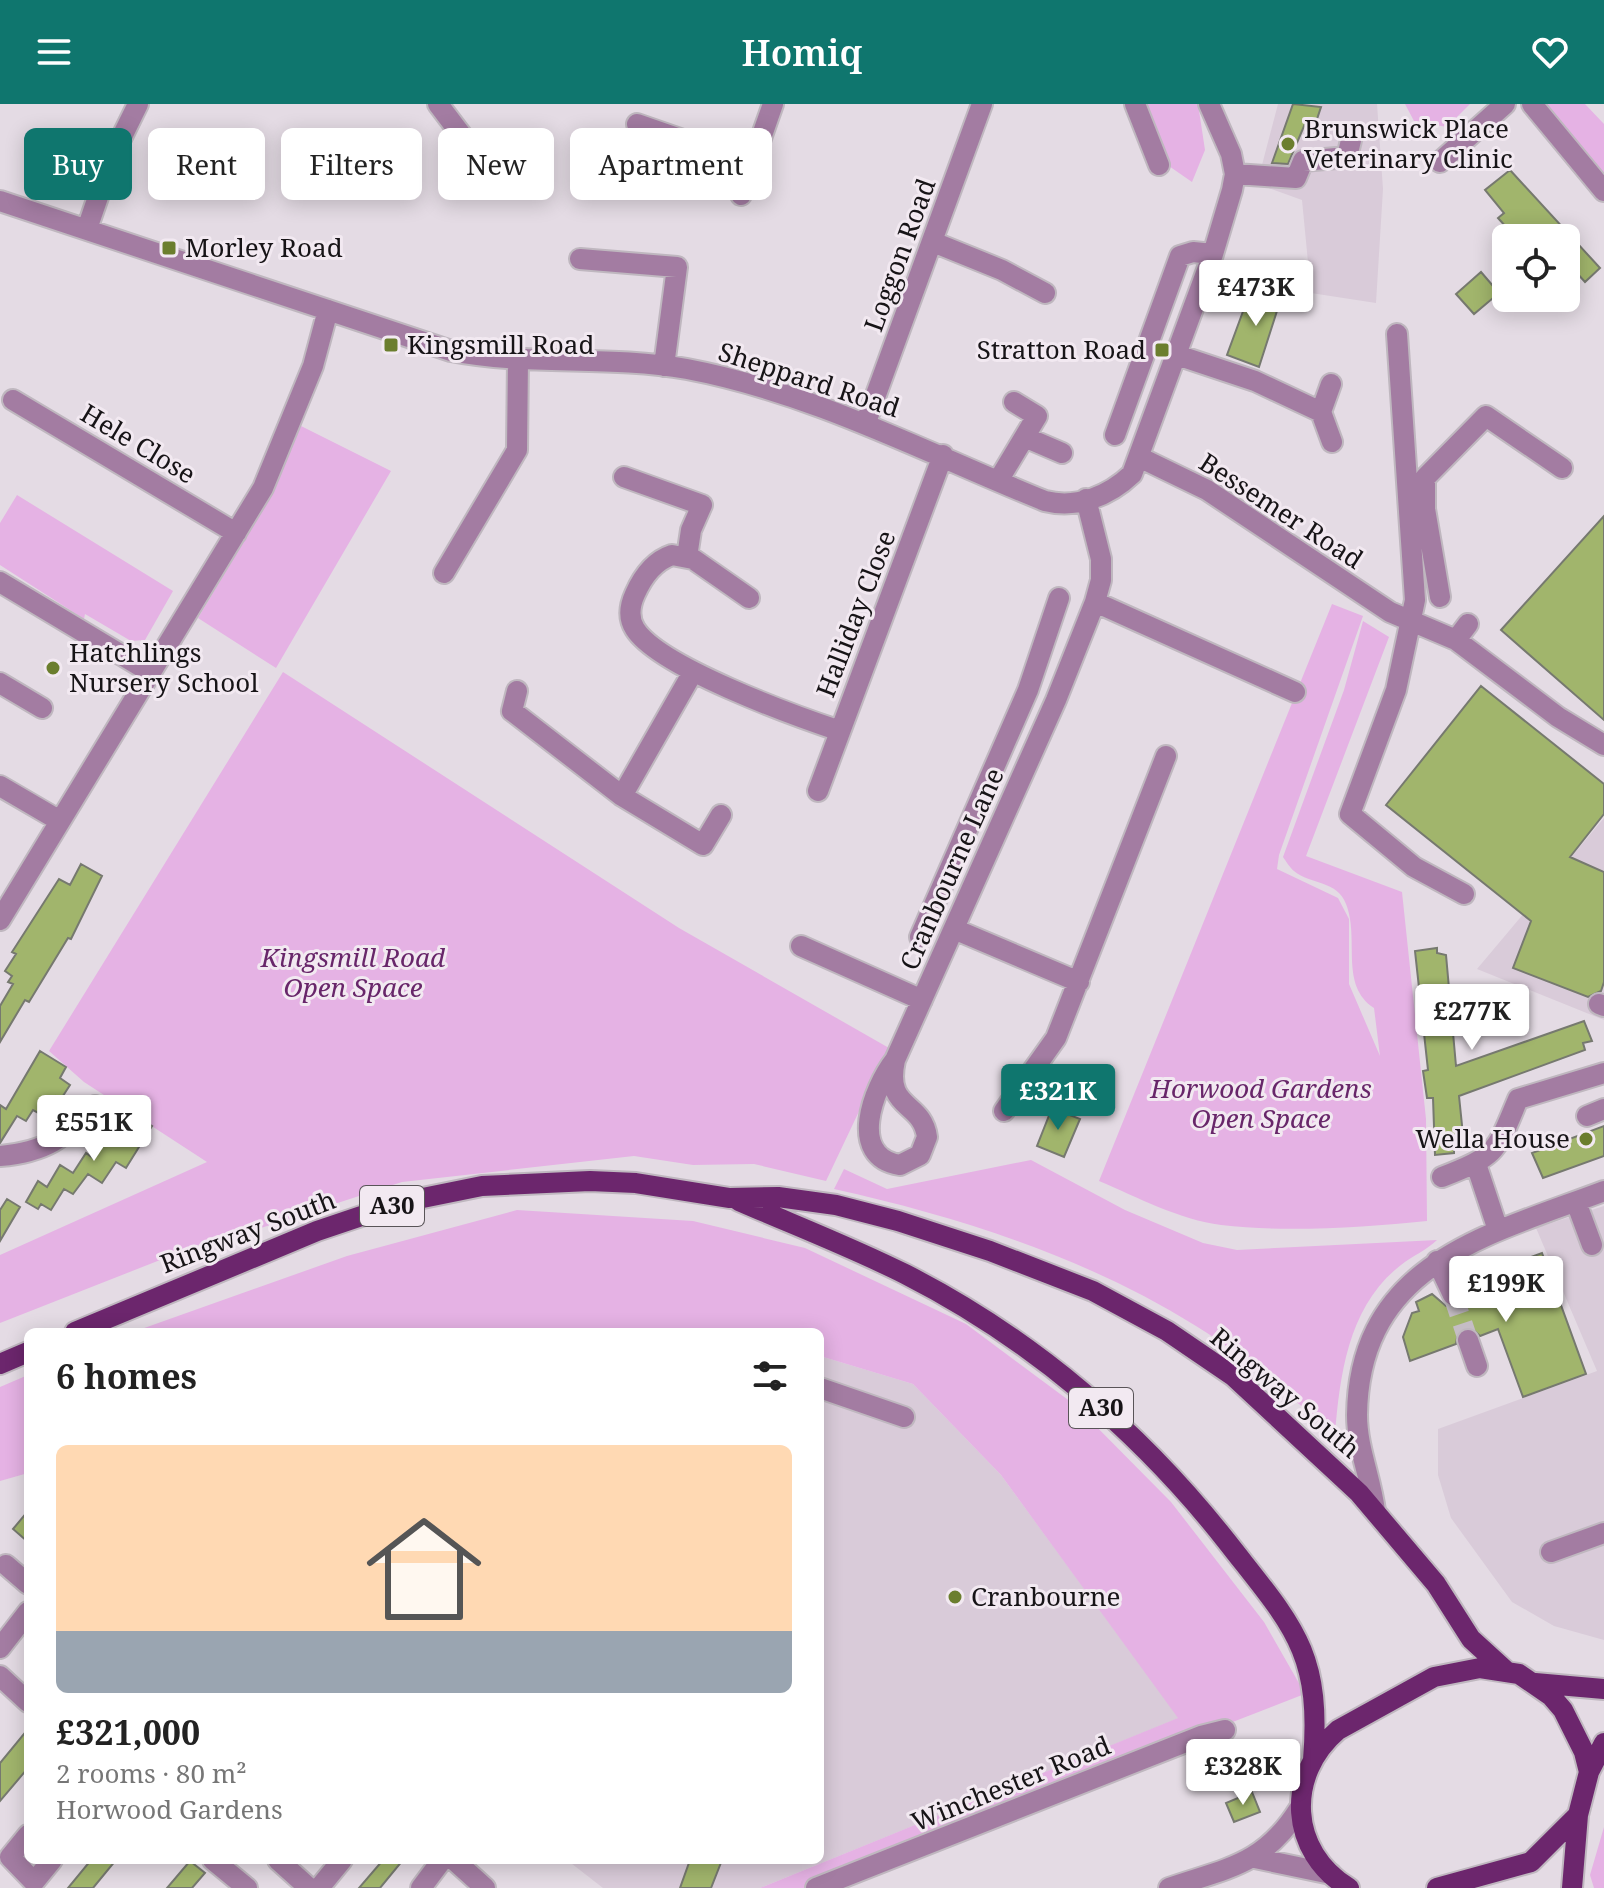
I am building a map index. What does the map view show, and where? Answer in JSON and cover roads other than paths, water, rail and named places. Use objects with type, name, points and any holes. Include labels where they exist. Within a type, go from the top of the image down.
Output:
[{"type":"main road","name":"Ringway South","points":[[85,1328],[317,1231],[403,1202],[482,1186],[590,1181],[636,1183],[730,1198],[807,1201],[898,1221],[1093,1291],[1167,1331],[1233,1376],[1333,1467],[1375,1511],[1436,1584],[1471,1639],[1505,1670]]},
{"type":"main road","name":"Ringway South","points":[[730,1198],[905,1274],[977,1315],[1043,1359],[1133,1439],[1207,1517],[1273,1601],[1305,1650],[1314,1686],[1316,1716],[1313,1760]]},
{"type":"main road","points":[[0,1364],[24,1354]]},
{"type":"main road","points":[[1349,1888],[1317,1860],[1303,1834],[1299,1809],[1313,1760],[1338,1730],[1434,1677],[1480,1668],[1505,1670],[1535,1683],[1604,1689]]},
{"type":"main road","points":[[1535,1683],[1563,1710],[1584,1752],[1589,1772]]},
{"type":"main road","points":[[1572,1888],[1578,1815],[1589,1772],[1604,1743]]},
{"type":"main road","points":[[1437,1888],[1531,1862],[1578,1815]]},
{"type":"street","points":[[87,229],[111,159],[138,104]]},
{"type":"street","points":[[438,104],[456,128]]},
{"type":"street","points":[[765,128],[773,104]]},
{"type":"street","name":"Loggon Road","points":[[866,422],[982,104]]},
{"type":"street","points":[[1135,104],[1159,165]]},
{"type":"street","points":[[1086,499],[1112,491],[1132,474],[1141,458],[1213,254],[1235,174],[1231,154],[1209,104]]},
{"type":"street","points":[[1440,162],[1505,104]]},
{"type":"street","points":[[1532,104],[1604,191]]},
{"type":"street","points":[[637,124],[648,128]]},
{"type":"street","points":[[1235,174],[1296,178],[1303,161],[1347,157],[1352,136]]},
{"type":"street","name":"Sheppard Road","points":[[0,201],[451,351],[518,359],[664,366],[771,389],[866,422],[1056,504],[1086,499]]},
{"type":"street","points":[[933,242],[1002,270],[1045,293]]},
{"type":"street","points":[[1115,435],[1180,256],[1193,252],[1213,254]]},
{"type":"street","points":[[580,259],[677,267],[664,366]]},
{"type":"street","points":[[0,920],[263,488],[313,366],[328,310]]},
{"type":"street","points":[[1397,334],[1417,509],[1415,600],[1400,615],[1408,646],[1396,690],[1350,814],[1414,867],[1464,894]]},
{"type":"street","points":[[1177,355],[1255,381],[1321,412]]},
{"type":"street","points":[[444,573],[517,450],[518,359]]},
{"type":"street","points":[[1331,384],[1321,412],[1332,442]]},
{"type":"street","name":"Hele Close","points":[[13,400],[236,533]]},
{"type":"street","points":[[998,481],[1027,438],[1037,416],[1014,402]]},
{"type":"street","points":[[1440,597],[1417,509],[1425,478],[1486,416],[1562,468]]},
{"type":"street","points":[[1027,438],[1062,453]]},
{"type":"street","name":"Halliday Close","points":[[818,791],[943,455]]},
{"type":"street","name":"Bessemer Road","points":[[1141,458],[1207,490],[1400,615],[1462,632],[1558,717],[1604,745]]},
{"type":"street","points":[[624,477],[702,505],[691,530],[687,557]]},
{"type":"street","name":"Cranbourne Lane","points":[[895,1060],[892,1084],[901,1103],[920,1118],[927,1137],[920,1155],[900,1165],[879,1158],[870,1147],[875,1102],[1056,700],[1095,602],[1101,580],[1101,559],[1086,499]]},
{"type":"street","points":[[749,598],[687,557],[672,555],[653,565],[630,608],[638,633],[693,672],[840,731]]},
{"type":"street","points":[[0,582],[150,672]]},
{"type":"street","name":"Cranbourne Lane","points":[[920,937],[1028,690],[1059,598]]},
{"type":"street","points":[[1095,602],[1295,692]]},
{"type":"street","points":[[622,796],[693,672]]},
{"type":"street","points":[[0,683],[42,708]]},
{"type":"street","points":[[1028,690],[1056,700]]},
{"type":"street","points":[[517,691],[512,711],[622,796],[703,845],[721,815]]},
{"type":"street","points":[[1004,1111],[1056,1038],[1166,756]]},
{"type":"street","points":[[0,786],[60,821]]},
{"type":"street","points":[[954,929],[1079,982]]},
{"type":"street","points":[[801,946],[922,1000]]},
{"type":"street","points":[[1442,1177],[1476,1164],[1498,1148],[1518,1099],[1604,1073]]},
{"type":"street","points":[[0,1156],[32,1153],[65,1136],[95,1106]]},
{"type":"street","points":[[1476,1164],[1498,1230]]},
{"type":"street","points":[[1375,1511],[1358,1432],[1365,1356],[1372,1335],[1390,1306],[1416,1277],[1476,1239],[1604,1191]]},
{"type":"street","points":[[1576,1202],[1592,1245]]},
{"type":"street","points":[[1437,1261],[1453,1295]]},
{"type":"street","points":[[1468,1340],[1477,1366]]},
{"type":"street","points":[[824,1389],[904,1417]]},
{"type":"street","points":[[1551,1552],[1604,1533]]},
{"type":"street","points":[[6,1565],[24,1581]]},
{"type":"street","points":[[3,1636],[24,1616]]},
{"type":"street","points":[[0,1676],[24,1698]]},
{"type":"street","name":"Winchester Road","points":[[816,1888],[1201,1736],[1225,1730]]},
{"type":"street","points":[[1169,1888],[1255,1858],[1274,1843],[1299,1809]]},
{"type":"street","points":[[24,1840],[10,1857],[34,1882],[49,1864]]},
{"type":"street","points":[[1255,1858],[1331,1874]]},
{"type":"street","points":[[218,1864],[247,1888]]},
{"type":"street","points":[[282,1864],[309,1888]]},
{"type":"street","points":[[319,1888],[339,1864]]},
{"type":"street","points":[[421,1888],[439,1864]]},
{"type":"street","points":[[458,1864],[485,1888]]},
{"type":"tunnel","points":[[1453,1295],[1468,1340]]},
{"type":"place","name":"Brunswick Place Veterinary Clinic","points":[[1288,144]]},
{"type":"place","name":"Morley Road","points":[[169,248]]},
{"type":"place","name":"Kingsmill Road","points":[[391,345]]},
{"type":"place","name":"Stratton Road","points":[[1162,350]]},
{"type":"place","name":"Hatchlings Nursery School","points":[[53,668]]},
{"type":"place","name":"Wella House","points":[[1586,1139]]},
{"type":"place","name":"Cranbourne","points":[[955,1597]]},
{"type":"park label","name":"Kingsmill Road Open Space","points":[[353,973]]},
{"type":"park label","name":"Horwood Gardens Open Space","points":[[1261,1104]]}]
